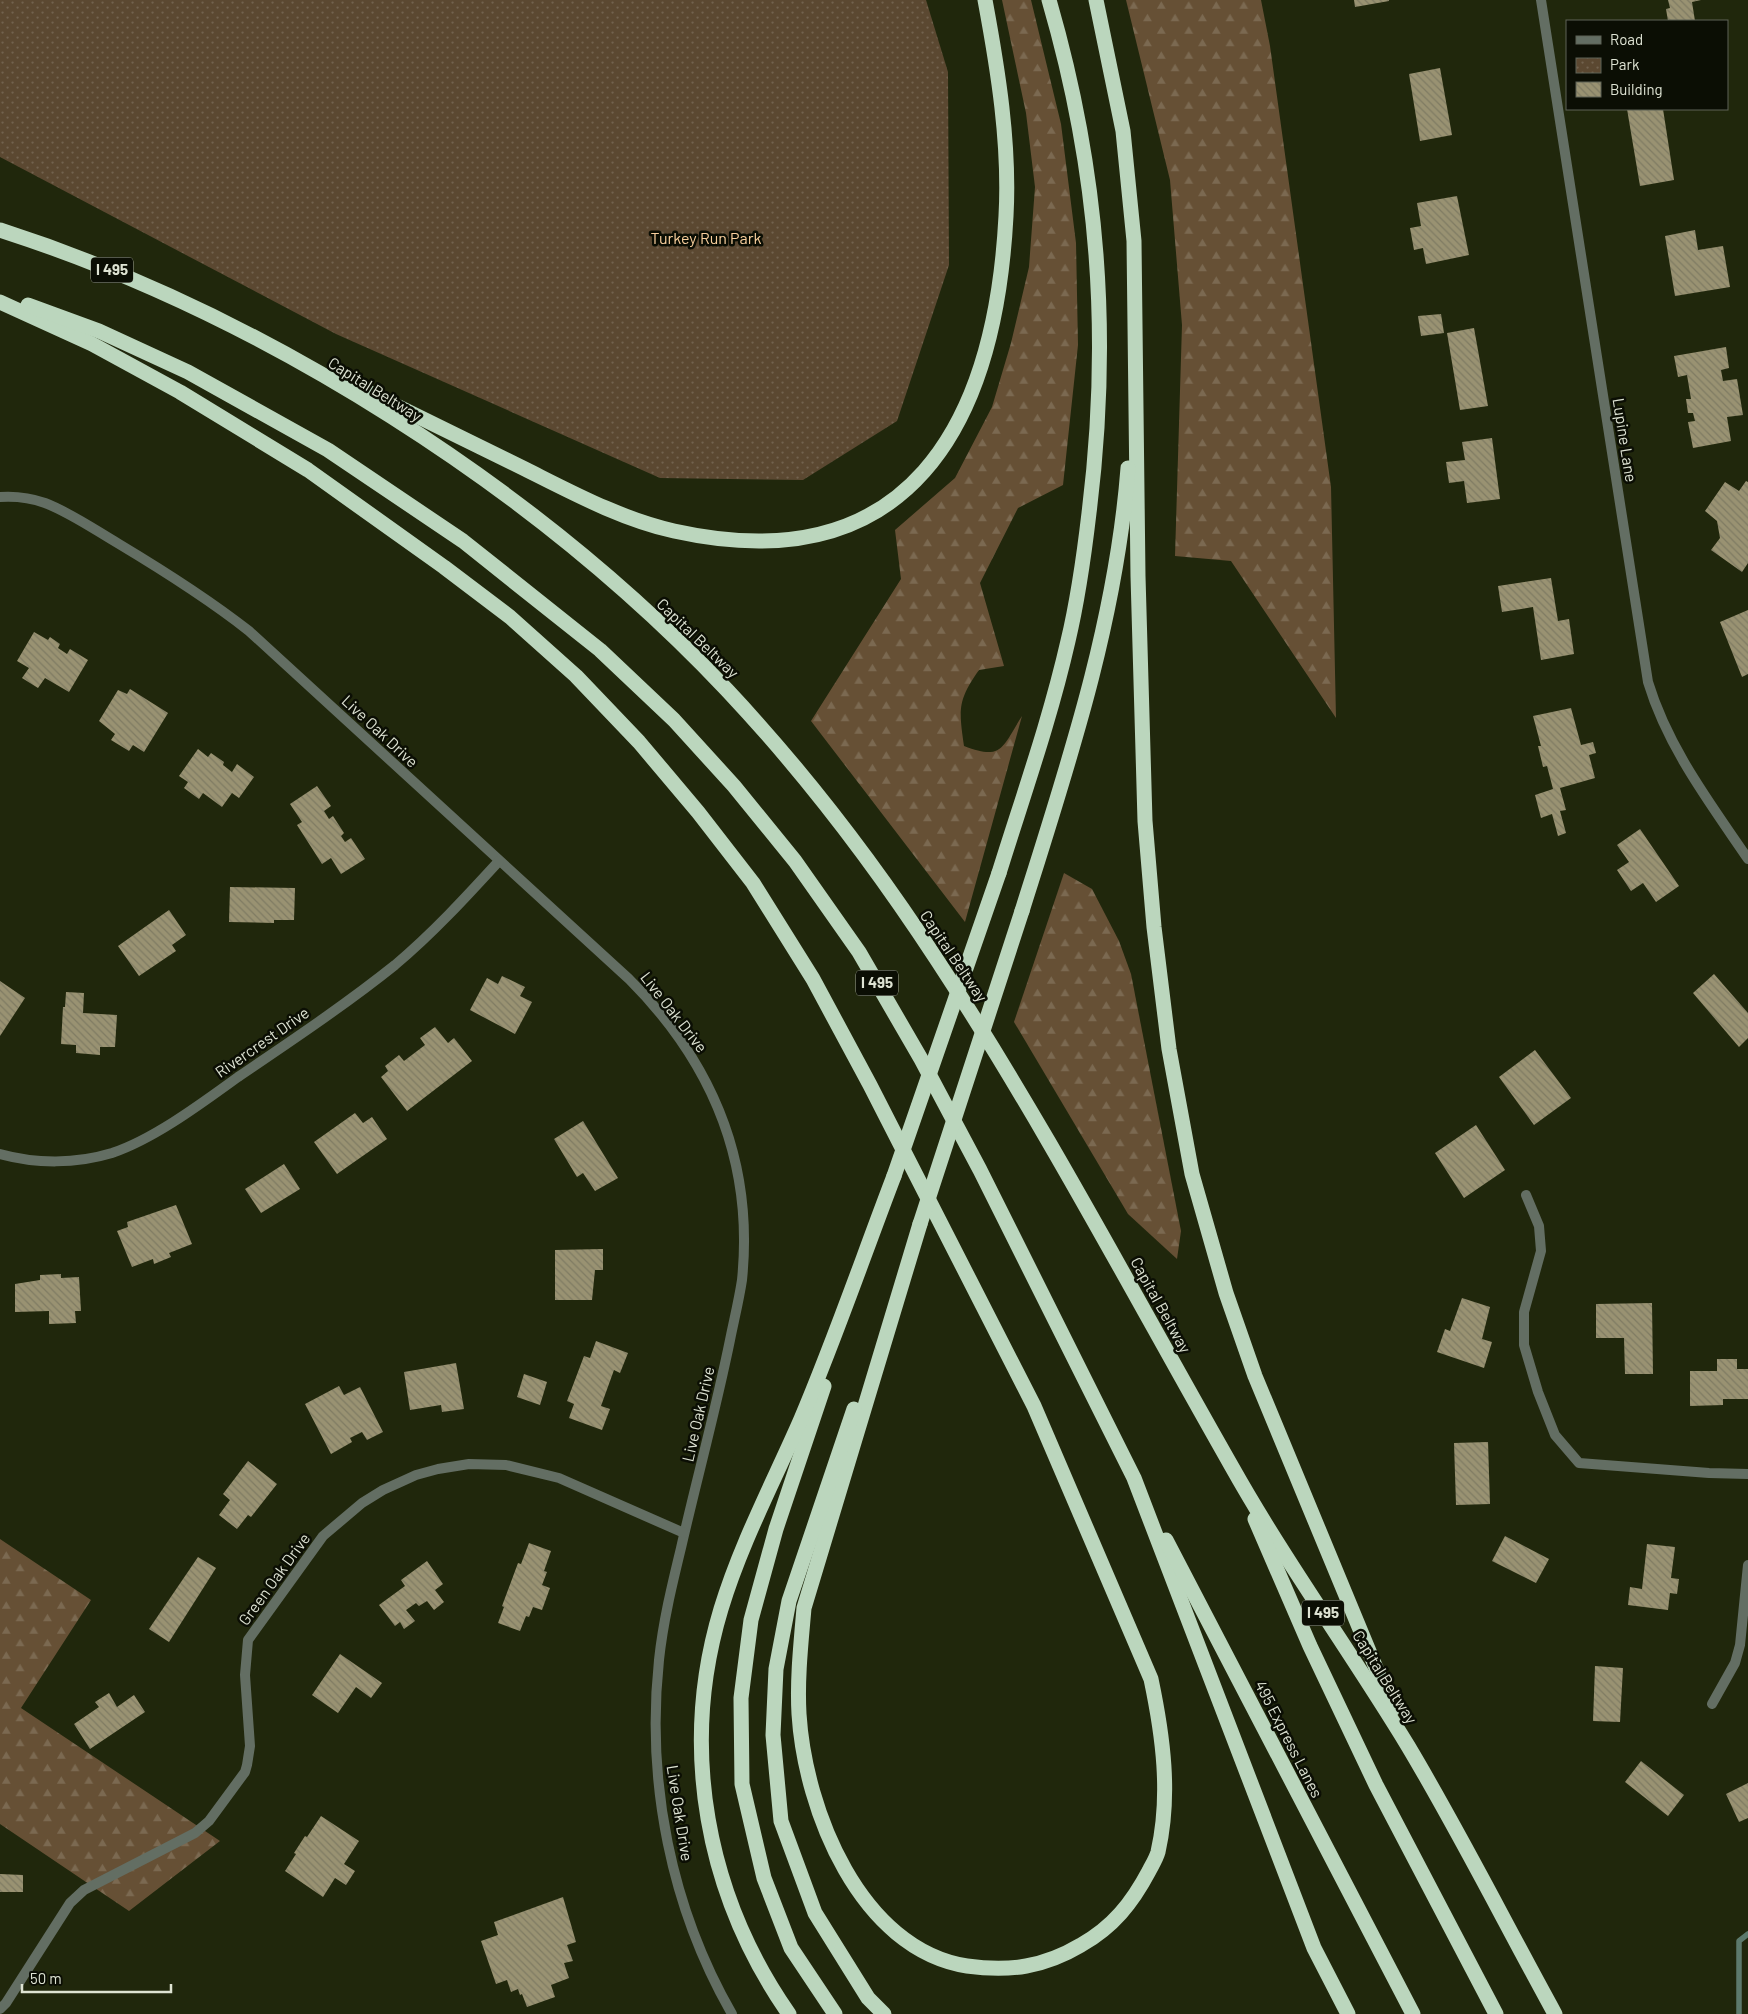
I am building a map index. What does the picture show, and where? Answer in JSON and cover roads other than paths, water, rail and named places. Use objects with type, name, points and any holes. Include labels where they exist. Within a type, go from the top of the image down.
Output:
[{"type":"highway","points":[[220,319],[553,483],[636,521],[675,531],[730,540],[768,542],[803,539],[833,532],[861,520],[891,502],[923,476],[943,449],[960,420],[978,376],[992,324],[1001,271],[1006,214],[1002,111],[985,0]]},
{"type":"highway","points":[[836,2014],[791,1948],[764,1878],[742,1784],[741,1698],[751,1620],[776,1529],[894,1176],[999,873],[1048,720],[1069,636],[1084,559],[1101,374],[1097,252],[1090,186],[1077,116],[1049,0]]},
{"type":"highway","points":[[1096,0],[1122,131],[1130,192],[1136,287],[1145,821],[1154,927],[1169,1049],[1192,1174],[1226,1294],[1255,1376],[1410,1749]]},
{"type":"highway","name":"Capital Beltway","points":[[0,230],[127,276],[220,319],[358,396],[511,499],[646,611],[726,689],[781,750],[849,836],[923,940],[982,1030],[1057,1156],[1237,1476],[1410,1749],[1555,2014]]},
{"type":"highway","name":"I 495","points":[[0,297],[31,306],[99,331],[188,372],[328,450],[463,541],[600,650],[674,720],[734,786],[795,861],[859,952],[921,1059],[1134,1478],[1314,1948],[1348,2014]]},
{"type":"highway","points":[[0,302],[101,348],[180,392],[308,470],[444,567],[510,617],[588,689],[639,742],[698,812],[753,883],[813,979],[870,1085],[1034,1406],[1152,1679],[1162,1727],[1165,1791],[1158,1854],[1135,1898],[1101,1934],[1060,1958],[1023,1968],[988,1969],[954,1964],[904,1939],[880,1919],[849,1876],[835,1852],[823,1823],[809,1775],[799,1715],[799,1659],[804,1608],[920,1224],[1022,911],[1081,725],[1101,643],[1116,560],[1127,483],[1136,376]]},
{"type":"highway","points":[[789,2014],[778,1998],[738,1922],[721,1875],[706,1819],[701,1768],[702,1725],[707,1666],[721,1608],[752,1525],[802,1417],[894,1176]]},
{"type":"highway","points":[[884,2014],[868,1998],[815,1913],[781,1820],[773,1735],[776,1669],[788,1601],[920,1224]]},
{"type":"highway","points":[[1237,1476],[1310,1646],[1376,1785],[1496,2014]]},
{"type":"highway","name":"495 Express Lanes","points":[[1134,1478],[1413,2014]]},
{"type":"street","name":"Lupine Lane","points":[[1541,0],[1648,682],[1663,725],[1682,760],[1748,860]]},
{"type":"street","name":"Live Oak Drive","points":[[0,497],[25,498],[45,503],[75,517],[217,606],[249,631],[629,979],[678,1037],[710,1089],[734,1152],[741,1191],[743,1228],[742,1282],[726,1360],[667,1607],[659,1660],[656,1757],[670,1858],[687,1916],[718,1989],[732,2014]]},
{"type":"street","name":"Rivercrest Drive","points":[[0,1154],[30,1161],[69,1162],[111,1153],[145,1137],[198,1105],[361,991],[444,921],[499,861]]},
{"type":"street","points":[[1526,1195],[1539,1226],[1541,1251],[1524,1312],[1524,1345],[1538,1392],[1555,1435],[1579,1463],[1748,1474]]},
{"type":"street","name":"Green Oak Drive","points":[[0,2009],[6,2003],[70,1903],[84,1890],[195,1833],[209,1821],[245,1772],[250,1746],[245,1674],[248,1640],[323,1536],[362,1503],[383,1490],[416,1475],[438,1469],[469,1464],[506,1465],[559,1478],[684,1533]]},
{"type":"street","points":[[1712,1704],[1735,1663],[1740,1645],[1748,1565]]},
{"type":"waterway","points":[[1739,2014],[1739,1941],[1748,1934]]},
{"type":"park label","name":"Turkey Run Park","points":[[706,238]]}]
